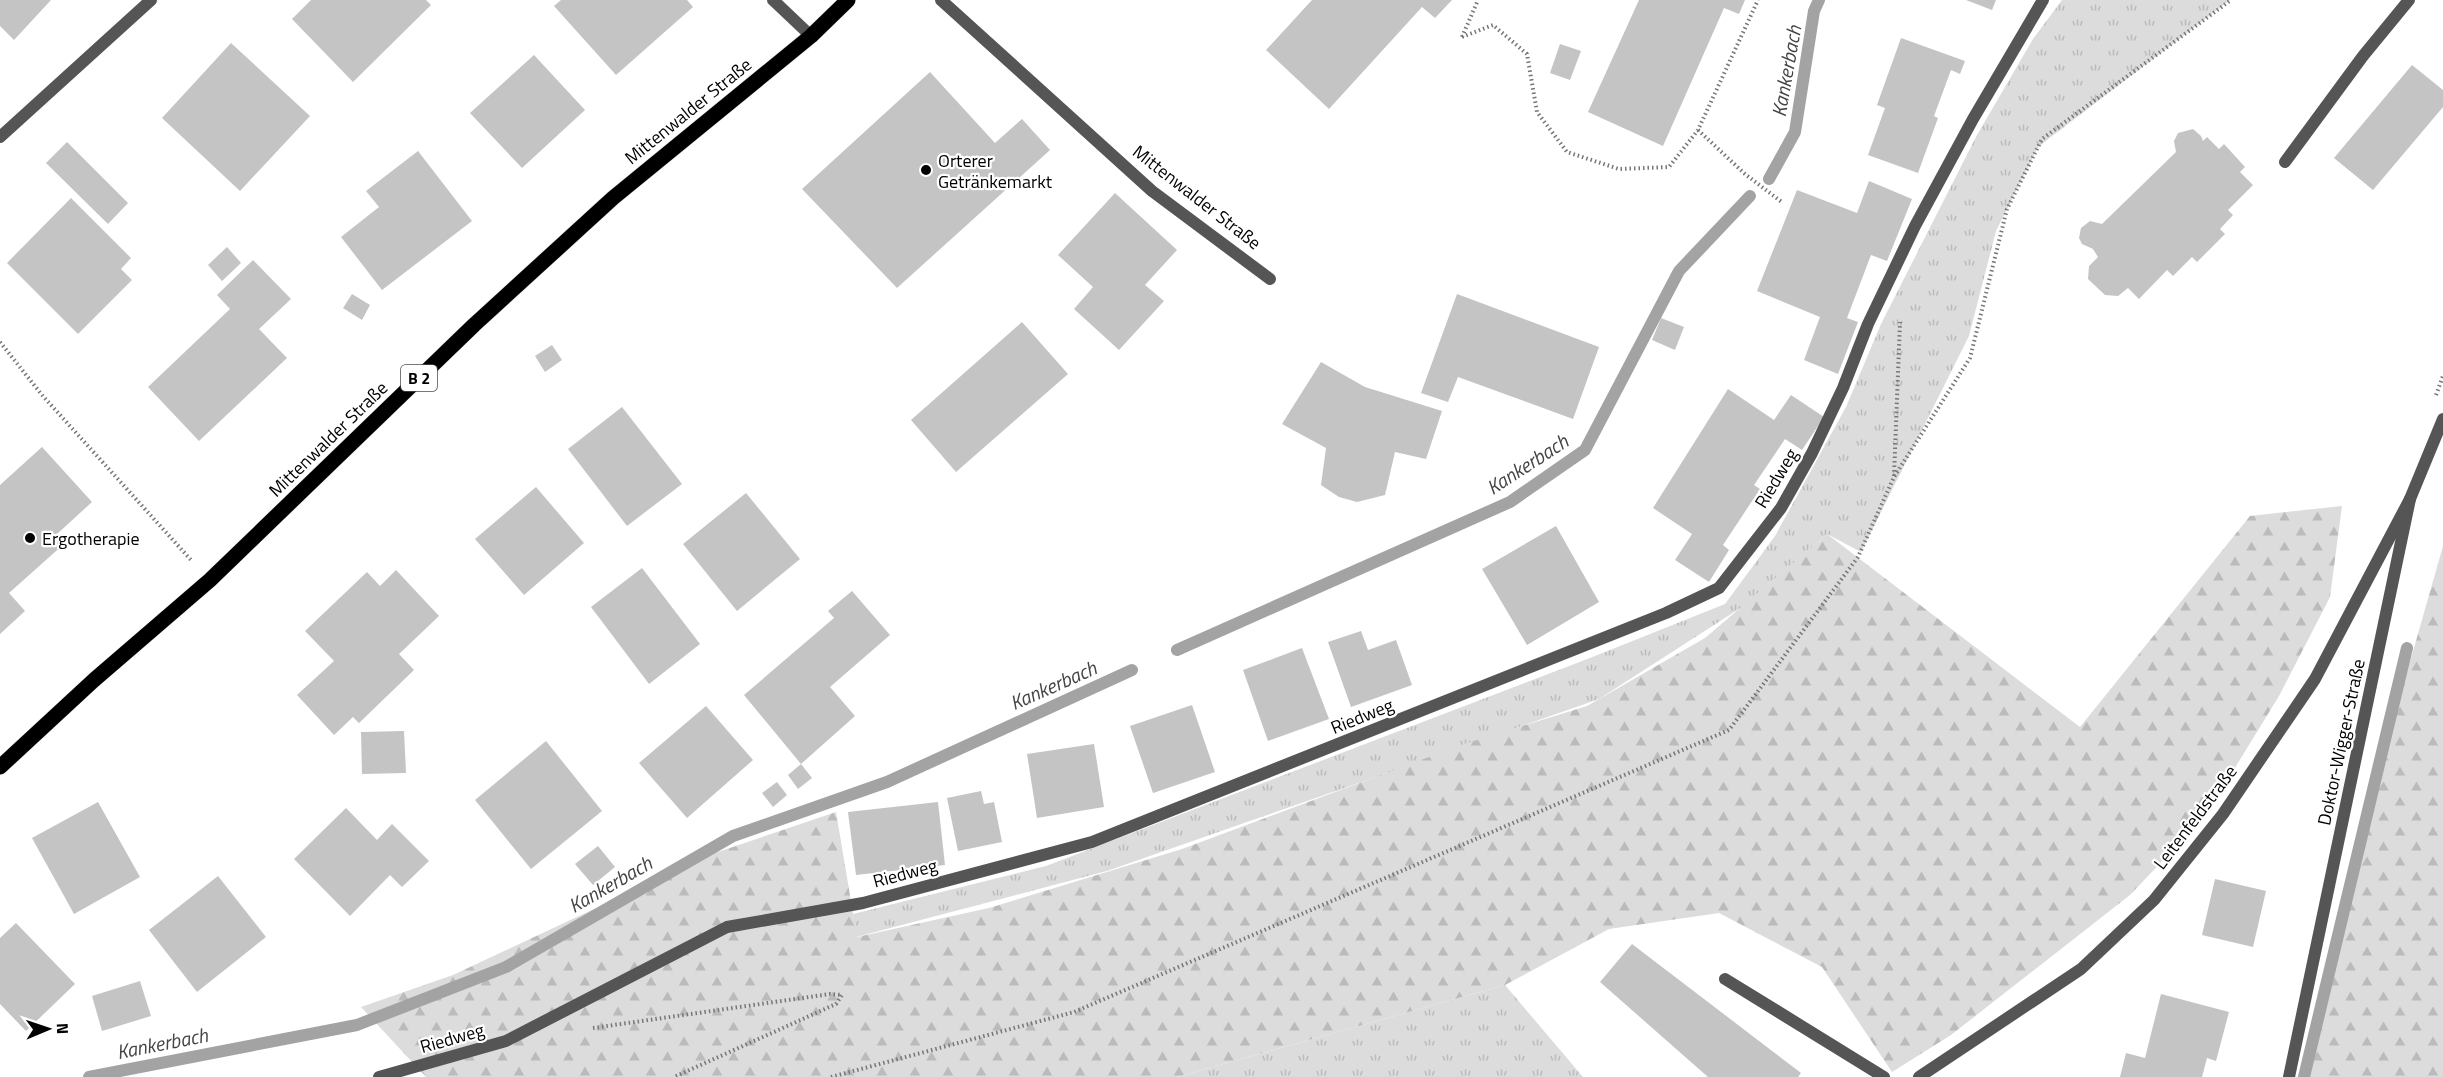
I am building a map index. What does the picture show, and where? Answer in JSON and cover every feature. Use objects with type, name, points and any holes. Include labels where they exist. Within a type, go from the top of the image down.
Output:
[{"type":"main road","name":"Mittenwalder Straße","points":[[0,767],[94,680],[210,580],[474,325],[613,198],[810,36],[848,0]]},
{"type":"street","points":[[0,137],[151,0]]},
{"type":"street","points":[[773,0],[810,36]]},
{"type":"street","name":"Mittenwalder Straße","points":[[941,0],[1152,191],[1270,279]]},
{"type":"street","name":"Riedweg","points":[[379,1077],[506,1041],[727,927],[862,903],[1092,842],[1655,617],[1719,588],[1781,508],[1802,471],[1843,388],[1868,324],[1915,226],[1973,119],[2043,0]]},
{"type":"street","points":[[2285,162],[2363,56],[2409,0]]},
{"type":"street","name":"Doktor-Wigger-Straße","points":[[2289,1077],[2410,499],[2443,418]]},
{"type":"street","name":"Leitenfeldstraße","points":[[1919,1077],[2082,969],[2154,900],[2223,814],[2314,679],[2410,499]]},
{"type":"street","points":[[1725,979],[1884,1077]]},
{"type":"path","points":[[1478,0],[1462,37],[1493,25],[1527,54],[1537,112],[1567,152],[1619,168],[1669,167],[1698,130],[1758,0]]},
{"type":"path","points":[[1698,130],[1745,174],[1783,203]]},
{"type":"path","points":[[1894,477],[1900,312]]},
{"type":"path","points":[[0,342],[42,395],[210,580]]},
{"type":"path","points":[[587,1029],[830,994],[842,995],[836,1004],[674,1077]]},
{"type":"green space","points":[[2062,0],[2230,0],[2038,147],[1996,231],[1969,336],[1861,552],[1827,534],[1742,607],[1599,699],[1107,871],[856,937],[853,914],[1046,866],[1725,604],[1775,536],[1846,407],[1881,324],[1977,135],[2033,39]]},
{"type":"green space","points":[[2342,506],[2330,597],[2279,696],[2206,815],[2130,895],[1951,1035],[1892,1072],[1822,967],[1719,913],[1609,929],[1505,985],[1177,1077],[426,1077],[361,1007],[453,975],[709,855],[836,812],[857,937],[989,908],[1182,849],[1464,744],[1587,706],[1705,638],[1827,534],[2080,727],[2250,516]]},
{"type":"green space","points":[[2443,546],[2443,1077],[2309,1077],[2388,739]]},
{"type":"green space","points":[[1505,985],[1583,1077],[1177,1077]]},
{"type":"building","points":[[0,0],[51,0],[14,40],[0,26]]},
{"type":"building","points":[[311,0],[426,0],[431,5],[353,82],[292,19]]},
{"type":"building","points":[[561,0],[687,0],[693,7],[616,75],[554,6]]},
{"type":"building","points":[[1312,0],[1452,0],[1435,18],[1422,7],[1329,109],[1266,50]]},
{"type":"building","points":[[1639,0],[1745,0],[1739,14],[1724,8],[1663,146],[1588,112]]},
{"type":"building","points":[[1966,0],[1996,0],[1992,10]]},
{"type":"building","points":[[1901,38],[1965,61],[1960,74],[1951,70],[1934,116],[1938,118],[1918,173],[1868,155],[1885,108],[1877,105]]},
{"type":"building","points":[[231,43],[310,116],[240,191],[162,118]]},
{"type":"building","points":[[1560,44],[1581,51],[1570,80],[1550,73]]},
{"type":"building","points":[[534,55],[585,110],[522,168],[470,113]]},
{"type":"building","points":[[2412,65],[2443,90],[2443,107],[2373,190],[2334,158]]},
{"type":"building","name":"Orterer Getränkemarkt","points":[[930,72],[995,143],[1022,119],[1050,150],[897,288],[802,189]]},
{"type":"building","points":[[2193,129],[2203,141],[2207,137],[2219,149],[2224,144],[2245,167],[2240,172],[2253,185],[2228,210],[2233,215],[2220,229],[2225,234],[2197,262],[2192,257],[2173,276],[2167,270],[2139,299],[2128,288],[2118,296],[2105,295],[2088,279],[2089,266],[2098,257],[2093,249],[2082,244],[2079,238],[2081,228],[2090,221],[2102,224],[2176,152],[2174,141],[2178,133]]},
{"type":"building","points":[[67,142],[128,203],[108,224],[46,163]]},
{"type":"building","points":[[418,151],[472,221],[382,290],[341,237],[379,207],[366,191]]},
{"type":"building","points":[[1869,181],[1912,199],[1887,261],[1871,255],[1847,318],[1858,322],[1838,374],[1804,360],[1820,317],[1757,291],[1797,190],[1857,213]]},
{"type":"building","points":[[1115,193],[1177,250],[1145,285],[1164,301],[1119,350],[1074,309],[1093,287],[1058,255]]},
{"type":"building","points":[[71,198],[131,258],[121,269],[132,280],[78,334],[7,263]]},
{"type":"building","points":[[227,247],[241,263],[222,281],[208,265]]},
{"type":"building","points":[[253,260],[291,299],[259,329],[287,358],[199,441],[148,387],[230,309],[217,295]]},
{"type":"building","points":[[352,294],[370,305],[362,320],[343,308]]},
{"type":"building","points":[[1457,294],[1599,347],[1573,419],[1458,377],[1448,402],[1421,393]]},
{"type":"building","points":[[1661,318],[1684,327],[1675,350],[1652,340]]},
{"type":"building","points":[[1022,322],[1068,374],[956,472],[911,420]]},
{"type":"building","points":[[552,345],[562,360],[545,372],[535,356]]},
{"type":"building","points":[[1321,362],[1365,387],[1442,411],[1426,459],[1395,452],[1385,495],[1357,502],[1339,497],[1321,485],[1326,448],[1282,424]]},
{"type":"building","points":[[1728,389],[1774,420],[1791,395],[1824,417],[1802,450],[1785,439],[1754,485],[1760,489],[1723,545],[1729,550],[1709,582],[1675,560],[1692,534],[1653,508]]},
{"type":"building","points":[[622,407],[682,484],[627,526],[568,449]]},
{"type":"building","name":"Ergotherapie","points":[[42,447],[92,502],[57,534],[65,543],[9,593],[25,611],[0,634],[0,485]]},
{"type":"building","points":[[536,487],[584,543],[524,595],[475,539]]},
{"type":"building","points":[[746,493],[800,559],[737,611],[683,544]]},
{"type":"building","points":[[1556,526],[1599,602],[1527,645],[1482,569]]},
{"type":"building","points":[[642,568],[700,644],[649,684],[591,607]]},
{"type":"building","points":[[396,570],[439,616],[399,654],[414,670],[359,723],[353,717],[334,735],[297,695],[334,661],[305,631],[367,572],[380,586]]},
{"type":"building","points":[[852,591],[890,635],[830,687],[855,716],[801,764],[744,695],[834,618],[828,611]]},
{"type":"building","points":[[1361,631],[1368,650],[1396,640],[1412,685],[1351,707],[1328,642]]},
{"type":"building","points":[[1302,648],[1329,719],[1268,741],[1243,670]]},
{"type":"building","points":[[1192,705],[1215,772],[1153,793],[1130,726]]},
{"type":"building","points":[[706,706],[753,760],[687,818],[639,763]]},
{"type":"building","points":[[404,731],[406,773],[362,774],[361,732]]},
{"type":"building","points":[[546,741],[602,811],[531,869],[475,800]]},
{"type":"building","points":[[1094,744],[1104,807],[1037,818],[1027,754]]},
{"type":"building","points":[[801,764],[812,778],[798,789],[788,775]]},
{"type":"building","points":[[777,782],[787,795],[773,807],[762,793]]},
{"type":"building","points":[[981,791],[984,804],[994,802],[1002,842],[958,851],[947,798]]},
{"type":"building","points":[[98,802],[140,877],[74,914],[32,838]]},
{"type":"building","points":[[938,802],[945,865],[856,875],[848,812]]},
{"type":"building","points":[[346,808],[377,840],[392,824],[429,861],[402,887],[390,875],[350,916],[294,859]]},
{"type":"building","points":[[598,846],[615,867],[593,885],[575,864]]},
{"type":"building","points":[[218,876],[266,937],[197,992],[149,930]]},
{"type":"building","points":[[2215,879],[2266,891],[2253,947],[2202,935]]},
{"type":"building","points":[[16,923],[75,984],[26,1031],[0,1004],[0,938]]},
{"type":"building","points":[[1632,944],[1801,1073],[1798,1077],[1708,1077],[1600,982]]},
{"type":"building","points":[[140,981],[151,1016],[102,1031],[92,996]]},
{"type":"building","points":[[2161,994],[2229,1012],[2216,1061],[2207,1058],[2202,1077],[2120,1077],[2126,1053],[2145,1058]]},
{"type":"waterway","name":"Kankerbach","points":[[1769,179],[1795,132],[1814,11],[1819,0]]},
{"type":"waterway","name":"Kankerbach","points":[[1177,650],[1510,502],[1585,450],[1679,271],[1750,196]]},
{"type":"waterway","points":[[2304,1077],[2407,648]]},
{"type":"waterway","name":"Kankerbach","points":[[89,1077],[357,1025],[506,967],[733,836],[887,782],[1132,670]]},
{"type":"place","name":"Orterer Getränkemarkt","points":[[926,170]]},
{"type":"place","name":"Ergotherapie","points":[[30,538]]}]
